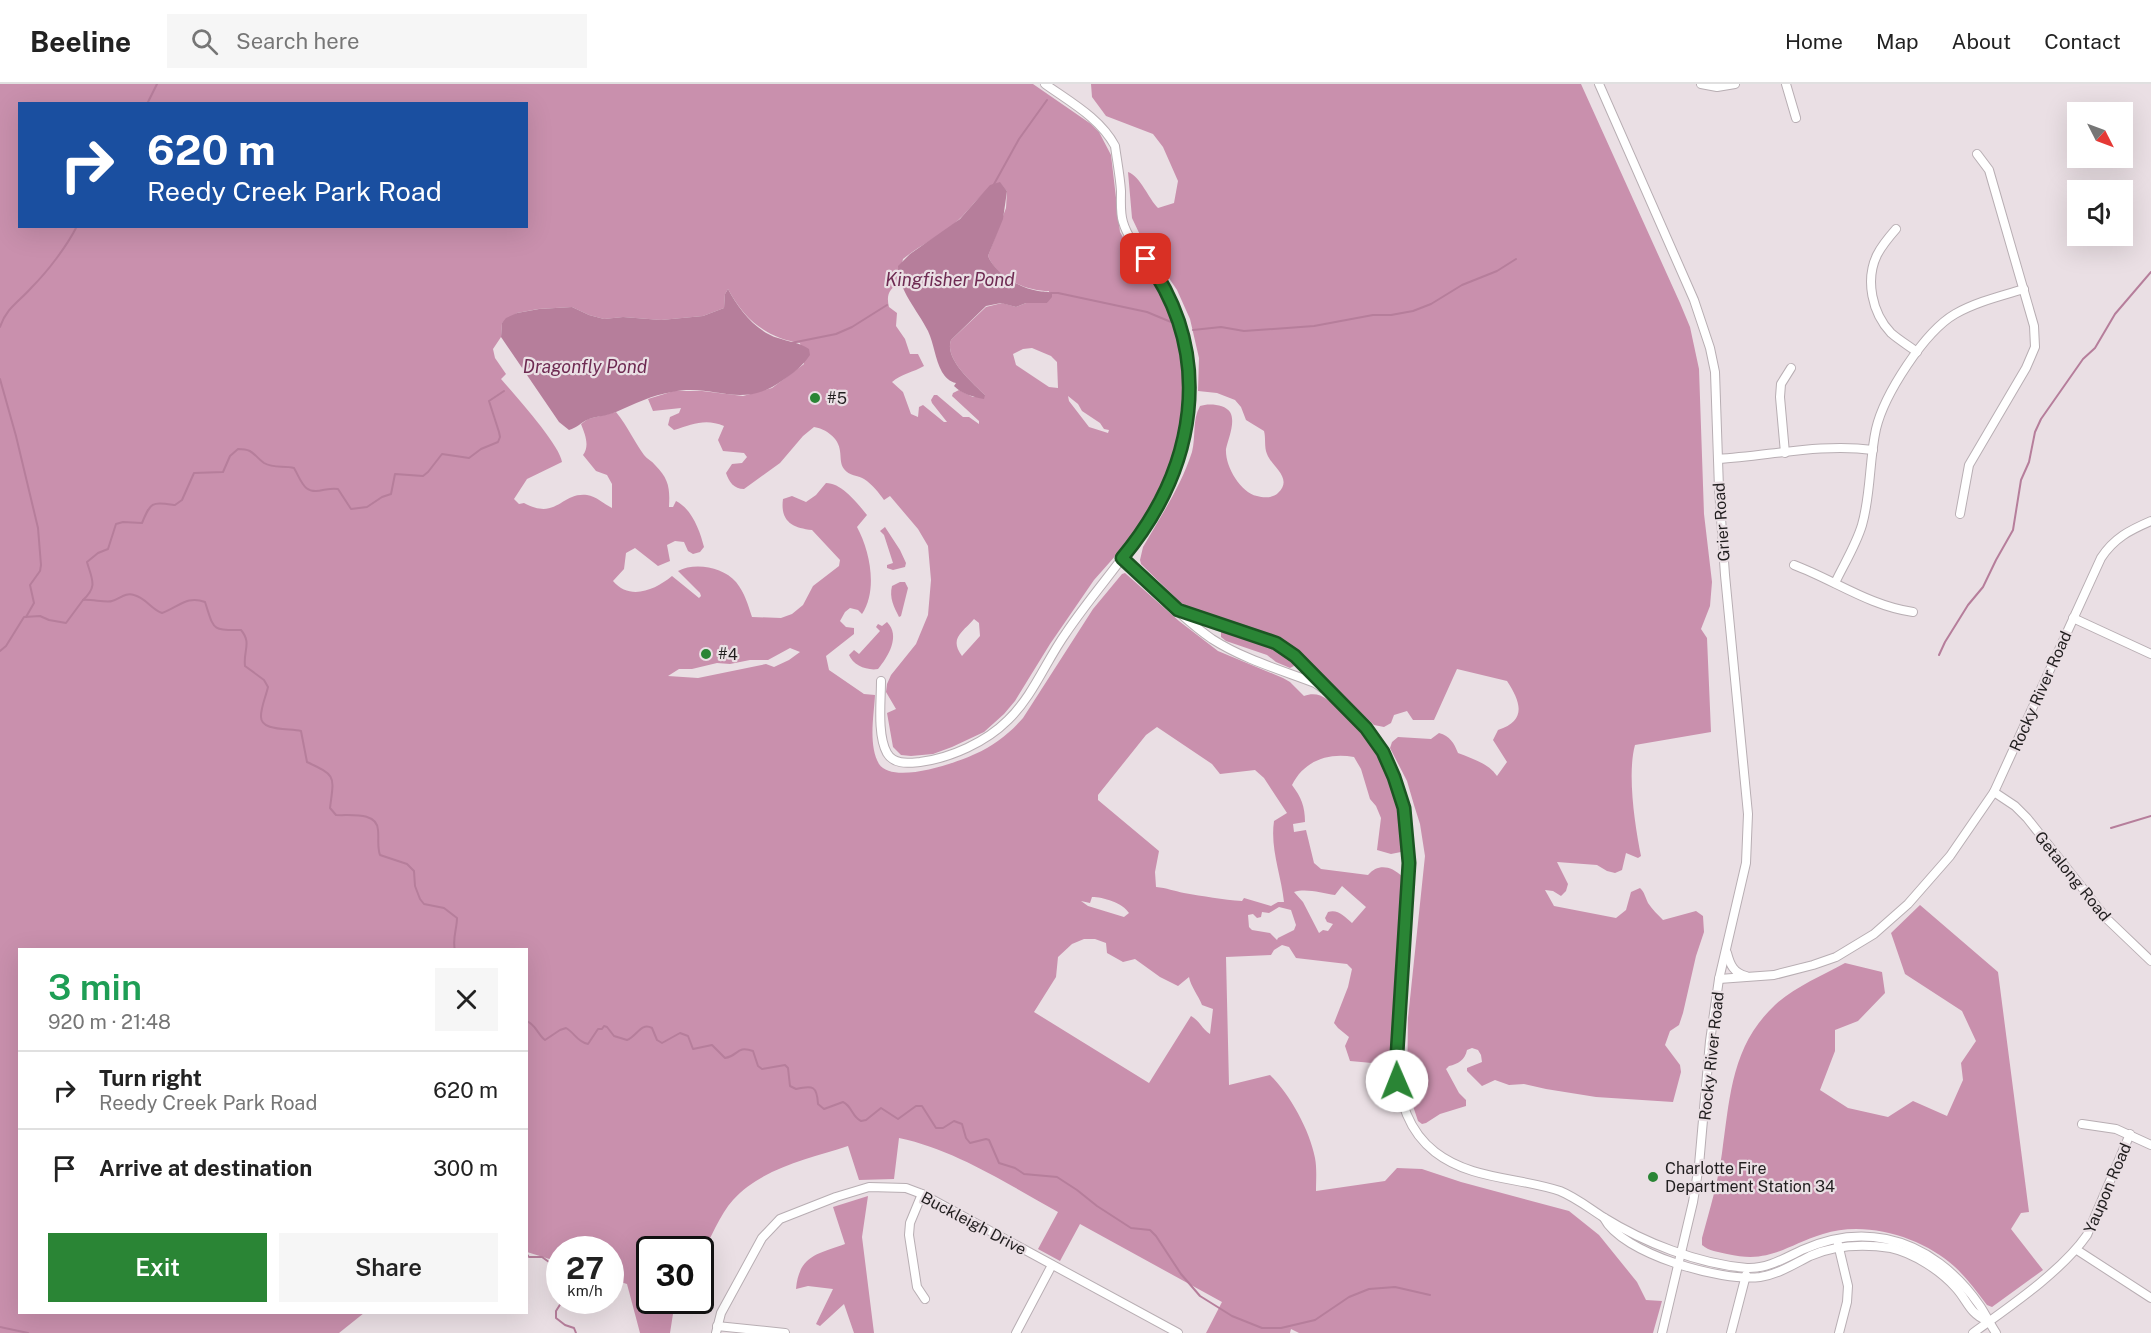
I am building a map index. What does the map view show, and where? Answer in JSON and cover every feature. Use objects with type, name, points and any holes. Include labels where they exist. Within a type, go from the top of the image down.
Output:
[{"type":"street","points":[[881,681],[882,737],[887,754],[896,761],[909,763],[934,760],[988,737],[1010,719],[1099,586],[1144,530],[1168,487],[1184,446],[1190,395],[1188,364],[1177,314],[1158,276],[1134,243],[1123,223],[1115,146],[1110,136],[1094,119],[1045,84]]},
{"type":"street","name":"Grier Road","points":[[1599,84],[1679,263],[1710,348],[1716,384],[1725,575],[1749,824],[1746,863],[1719,979]]},
{"type":"street","points":[[1701,84],[1717,87],[1735,84]]},
{"type":"street","points":[[1786,84],[1796,118]]},
{"type":"street","points":[[1960,514],[1968,465],[2026,368],[2035,347],[2034,326],[1989,170],[1977,153]]},
{"type":"street","points":[[1896,229],[1875,257],[1871,282],[1872,296],[1875,308],[1891,333],[1917,352]]},
{"type":"street","points":[[1835,583],[1862,525],[1881,411],[1889,394],[1917,352],[1938,327],[1955,314],[2024,289]]},
{"type":"street","points":[[1785,453],[1780,397],[1781,384],[1791,368]]},
{"type":"street","points":[[1718,459],[1822,447],[1873,450]]},
{"type":"street","name":"Rocky River Road","points":[[1662,1333],[1699,1165],[1710,1041],[1719,979],[1751,978],[1792,971],[1836,957],[1874,934],[1908,904],[1959,843],[1994,792],[2091,576],[2109,546],[2121,536],[2151,521]]},
{"type":"street","points":[[1122,558],[1192,625],[1214,640],[1242,655],[1315,683],[1340,701]]},
{"type":"street","points":[[1794,565],[1866,598],[1896,609],[1914,612]]},
{"type":"street","points":[[1178,610],[1276,643],[1295,656],[1366,728],[1383,752],[1404,808],[1409,863],[1396,1069],[1399,1092],[1407,1118],[1423,1141],[1453,1164],[1497,1178],[1562,1192],[1640,1237],[1681,1253],[1749,1268],[1772,1265],[1824,1242],[1893,1249],[1916,1258],[1939,1273],[1956,1288],[1976,1316],[1987,1321],[1996,1333]]},
{"type":"street","points":[[2073,618],[2151,654]]},
{"type":"street","name":"Getalong Road","points":[[1994,792],[2027,818],[2107,919],[2151,962]]},
{"type":"street","points":[[1726,950],[1729,964],[1735,971],[1751,978]]},
{"type":"street","points":[[2082,1124],[2116,1129],[2151,1144]]},
{"type":"street","name":"Yaupon Road","points":[[1973,1333],[2077,1250],[2087,1236],[2130,1134]]},
{"type":"street","name":"Buckleigh Drive","points":[[716,1330],[721,1313],[762,1238],[780,1219],[869,1187],[906,1188],[922,1194],[1178,1333]]},
{"type":"street","points":[[922,1194],[910,1222],[909,1235],[917,1287],[925,1299]]},
{"type":"street","points":[[1604,1218],[1607,1224],[1646,1251],[1678,1264],[1727,1276],[1760,1277],[1779,1272],[1838,1242]]},
{"type":"street","points":[[1838,1242],[1848,1286],[1847,1302],[1839,1333]]},
{"type":"street","points":[[2077,1250],[2151,1298]]},
{"type":"street","points":[[1016,1333],[1052,1264]]},
{"type":"street","points":[[1731,1333],[1749,1268]]},
{"type":"street","points":[[716,1330],[785,1333]]},
{"type":"shaded area","points":[[0,84],[1033,84],[1091,124],[1099,132],[1111,155],[1120,232],[1155,278],[1172,317],[1184,364],[1185,399],[1181,408],[1180,438],[1164,483],[1143,521],[1094,580],[1050,644],[1015,701],[984,732],[933,754],[901,755],[893,747],[887,713],[896,709],[886,692],[887,684],[891,675],[916,644],[928,615],[931,580],[928,546],[918,529],[890,496],[884,500],[867,481],[844,469],[839,446],[831,435],[814,427],[803,436],[780,463],[744,489],[740,489],[732,484],[726,473],[732,464],[742,463],[747,457],[744,453],[723,451],[718,440],[724,426],[705,422],[674,430],[668,425],[670,417],[679,413],[681,408],[653,411],[648,399],[674,391],[702,391],[743,396],[772,388],[804,364],[800,343],[766,332],[741,309],[728,289],[725,294],[724,308],[703,316],[661,320],[623,317],[604,319],[572,307],[517,313],[502,323],[501,337],[493,349],[495,358],[506,374],[501,379],[545,432],[562,462],[527,479],[514,499],[519,504],[524,503],[544,509],[552,508],[578,495],[587,495],[597,498],[612,508],[612,484],[607,475],[596,471],[583,455],[586,444],[581,424],[588,419],[616,412],[644,455],[666,479],[669,489],[669,507],[673,507],[676,501],[687,509],[698,528],[704,547],[700,552],[693,554],[688,551],[684,542],[675,541],[667,545],[670,561],[658,566],[635,548],[626,553],[624,569],[613,581],[627,591],[635,592],[658,586],[672,576],[699,598],[700,593],[678,571],[692,567],[708,568],[724,573],[736,582],[744,595],[752,617],[781,618],[792,614],[803,605],[813,586],[839,566],[840,560],[812,530],[789,522],[783,513],[783,499],[792,496],[806,502],[816,495],[826,483],[844,490],[867,515],[857,527],[869,559],[870,594],[862,614],[850,608],[840,621],[846,627],[854,628],[854,634],[826,656],[829,670],[864,694],[875,695],[873,730],[876,756],[879,764],[886,770],[897,773],[940,767],[966,758],[982,751],[1007,734],[1023,718],[1093,609],[1125,573],[1179,621],[1218,651],[1283,678],[1304,696],[1314,694],[1328,700],[1362,732],[1380,757],[1391,783],[1399,812],[1401,852],[1391,854],[1377,850],[1381,818],[1370,799],[1361,769],[1354,757],[1326,757],[1310,764],[1297,777],[1292,785],[1302,802],[1305,822],[1293,824],[1294,832],[1306,830],[1314,863],[1321,869],[1368,875],[1380,867],[1385,867],[1402,876],[1395,1018],[1390,1058],[1383,1064],[1350,1061],[1345,1046],[1349,1037],[1334,1023],[1348,987],[1352,969],[1347,964],[1296,958],[1289,947],[1282,945],[1271,955],[1226,957],[1229,1085],[1270,1075],[1277,1083],[1292,1102],[1309,1136],[1316,1162],[1316,1191],[1385,1181],[1397,1168],[1422,1169],[1569,1211],[1599,1235],[1637,1282],[1646,1300],[1662,1301],[1653,1333],[1299,1333],[1291,1329],[1290,1333],[1206,1333],[1222,1302],[1080,1224],[1060,1261],[1038,1249],[1058,1212],[961,1159],[920,1143],[899,1138],[894,1179],[859,1180],[848,1146],[786,1166],[758,1180],[733,1200],[711,1236],[636,1236],[636,1314],[673,1314],[670,1333],[640,1333],[627,1284],[624,1283],[624,1236],[546,1236],[546,1258],[528,1252],[528,948],[18,948],[18,1314],[363,1314],[339,1333],[0,1333]],"holes":[[[1000,183],[1007,191],[1006,208],[988,256],[998,271],[1013,282],[1031,289],[1049,291],[1047,303],[1026,303],[1016,307],[1002,303],[986,307],[951,340],[950,347],[956,363],[985,395],[973,397],[959,390],[952,396],[979,421],[979,424],[969,417],[963,417],[937,395],[934,395],[932,403],[947,422],[923,405],[919,407],[918,417],[911,414],[903,392],[892,382],[924,366],[918,354],[910,354],[905,339],[896,326],[897,313],[889,307],[888,296],[893,287],[900,282],[903,259],[954,224],[981,196]],[[1032,348],[1051,356],[1057,362],[1058,388],[1049,387],[1016,365],[1013,354]],[[1068,396],[1078,404],[1082,411],[1100,423],[1104,429],[1109,430],[1108,433],[1089,427],[1069,401]],[[974,619],[979,623],[980,636],[962,656],[957,645],[959,636]],[[790,648],[800,652],[774,667],[766,664],[698,678],[668,676],[679,669],[692,669],[717,663],[768,660]],[[1157,727],[1212,764],[1220,774],[1255,770],[1264,778],[1287,813],[1274,821],[1273,831],[1284,902],[1271,906],[1244,898],[1242,901],[1228,900],[1156,887],[1155,872],[1159,851],[1098,800],[1098,795],[1146,735]],[[1342,886],[1366,907],[1352,923],[1338,912],[1328,912],[1325,918],[1327,922],[1333,924],[1328,931],[1323,930],[1319,933],[1303,902],[1294,892],[1309,891],[1335,895]],[[1092,897],[1102,898],[1118,904],[1129,913],[1124,917],[1088,906],[1081,901],[1090,903]],[[1279,907],[1291,910],[1296,925],[1294,930],[1277,940],[1270,933],[1252,930],[1249,927],[1248,915],[1253,914],[1257,918],[1261,917],[1262,912],[1269,913]],[[1084,939],[1095,939],[1106,943],[1107,953],[1123,962],[1135,959],[1160,977],[1178,986],[1189,977],[1202,1005],[1213,1009],[1210,1034],[1191,1016],[1149,1083],[1034,1012],[1056,977],[1058,957],[1072,944]]]},
{"type":"shaded area","points":[[1091,84],[1581,84],[1690,327],[1699,369],[1704,514],[1712,582],[1710,606],[1701,629],[1707,638],[1711,732],[1635,745],[1632,785],[1641,856],[1638,858],[1626,853],[1622,870],[1615,873],[1597,865],[1557,862],[1568,884],[1566,891],[1561,896],[1553,891],[1545,890],[1554,906],[1616,918],[1626,910],[1631,892],[1640,888],[1648,903],[1663,920],[1696,911],[1703,916],[1704,932],[1683,1013],[1679,1025],[1670,1031],[1665,1045],[1680,1065],[1681,1072],[1673,1102],[1596,1097],[1524,1084],[1509,1085],[1495,1080],[1482,1086],[1467,1071],[1467,1068],[1482,1062],[1478,1050],[1472,1048],[1467,1050],[1461,1061],[1446,1069],[1459,1093],[1466,1100],[1466,1106],[1440,1114],[1426,1123],[1422,1124],[1418,1121],[1407,1088],[1408,1018],[1425,856],[1420,824],[1407,781],[1390,748],[1392,742],[1398,737],[1431,739],[1439,733],[1451,740],[1458,753],[1475,759],[1497,776],[1507,762],[1493,740],[1498,730],[1514,722],[1519,710],[1516,696],[1507,681],[1457,669],[1434,720],[1413,720],[1407,711],[1394,715],[1391,723],[1384,727],[1374,725],[1299,654],[1279,641],[1196,611],[1181,603],[1141,564],[1143,547],[1170,501],[1192,452],[1196,417],[1200,406],[1224,407],[1232,416],[1226,456],[1239,484],[1251,494],[1271,497],[1278,493],[1284,482],[1267,454],[1264,431],[1246,420],[1241,407],[1235,400],[1217,393],[1198,391],[1199,358],[1190,319],[1177,290],[1141,237],[1132,218],[1128,172],[1137,178],[1158,208],[1174,203],[1178,181],[1163,147],[1153,134],[1106,116],[1092,97]]},
{"type":"shaded area","points":[[885,527],[900,550],[906,563],[905,567],[893,570],[887,568],[887,565],[893,563],[884,535],[880,531]]},
{"type":"shaded area","points":[[905,582],[908,588],[899,617],[891,590],[892,586]]},
{"type":"shaded area","points":[[887,622],[893,634],[892,646],[878,669],[865,668],[851,659],[849,655],[854,650],[859,654],[880,631],[876,627],[878,624],[882,626]]},
{"type":"shaded area","points":[[1226,631],[1275,648],[1290,659],[1294,666],[1290,668],[1267,655],[1226,641],[1221,637],[1221,632]]},
{"type":"shaded area","points":[[1920,905],[1998,972],[2029,1212],[2021,1213],[2011,1229],[2043,1270],[1992,1307],[1987,1305],[1964,1276],[1942,1256],[1910,1240],[1875,1230],[1840,1230],[1823,1234],[1777,1252],[1755,1257],[1720,1253],[1702,1245],[1714,1196],[1731,1093],[1741,1055],[1760,1021],[1775,1005],[1808,982],[1845,963],[1882,972],[1885,993],[1858,1021],[1835,1030],[1835,1051],[1820,1090],[1848,1108],[1888,1117],[1913,1101],[1947,1116],[1963,1080],[1961,1063],[1976,1041],[1962,1011],[1905,974],[1891,933]]},
{"type":"shaded area","points":[[868,1196],[862,1237],[874,1333],[854,1333],[844,1304],[820,1326],[816,1324],[833,1289],[808,1286],[796,1289],[801,1269],[806,1262],[818,1254],[845,1244],[833,1207]]},
{"type":"water","name":"Kingfisher Pond","points":[[1000,182],[1007,191],[1003,219],[988,256],[996,268],[1008,279],[1031,289],[1052,293],[1052,297],[1047,303],[1026,303],[1016,307],[1001,303],[986,306],[951,340],[950,347],[956,363],[985,395],[984,399],[961,391],[954,386],[956,383],[942,372],[928,331],[902,284],[898,266],[910,254],[960,219],[990,185]]},
{"type":"water","name":"Dragonfly Pond","points":[[728,289],[742,311],[762,330],[809,349],[810,355],[795,372],[768,389],[754,394],[687,390],[665,393],[613,413],[589,419],[569,430],[559,422],[501,337],[502,323],[506,318],[517,313],[539,309],[572,307],[604,319],[623,317],[661,320],[703,316],[724,308],[725,294]]},
{"type":"waterway","points":[[148,102],[157,84]]},
{"type":"waterway","points":[[993,186],[1019,139],[1047,100]]},
{"type":"waterway","points":[[0,327],[10,310],[57,258],[76,228]]},
{"type":"waterway","points":[[1193,330],[1221,327],[1244,331],[1314,326],[1373,315],[1413,311],[1431,304],[1462,285],[1497,271],[1516,259]]},
{"type":"waterway","points":[[1939,655],[1968,605],[1983,587],[2013,530],[2021,480],[2029,462],[2035,432],[2041,419],[2083,359],[2095,348],[2115,314],[2151,272]]},
{"type":"waterway","points":[[1051,293],[1147,312],[1171,322]]},
{"type":"waterway","points":[[791,343],[836,334],[852,327],[887,305]]},
{"type":"waterway","points":[[0,379],[38,528],[41,565],[40,571],[30,585],[34,603],[26,617]]},
{"type":"waterway","points":[[83,600],[92,587],[87,562],[98,553],[108,549],[116,524],[142,523],[153,505],[161,503],[175,505],[182,500],[194,473],[223,472],[230,456],[238,449],[250,451],[268,465],[294,468],[304,486],[312,491],[338,489],[351,509],[367,507],[391,494],[395,474],[423,476],[442,454],[469,458],[481,449],[498,442],[499,432],[489,401],[504,391]]},
{"type":"waterway","points":[[0,651],[6,646],[24,617],[40,616],[66,623],[83,600],[110,601],[131,594],[138,596],[162,613],[188,601],[205,602],[215,626],[224,630],[241,630],[246,639],[245,666],[264,680],[268,687],[262,709],[262,721],[270,727],[301,731],[307,762],[329,774],[331,778],[330,808],[336,815],[362,816],[373,820],[378,830],[380,855],[407,864],[414,871],[415,886],[424,904],[444,908],[457,918],[455,948]]},
{"type":"waterway","points":[[2111,828],[2151,816]]},
{"type":"waterway","points":[[528,1022],[545,1040],[566,1028],[588,1044],[598,1029],[604,1026],[614,1036],[627,1040],[642,1028],[648,1027],[652,1028],[657,1040],[662,1043],[680,1033],[688,1036],[693,1049],[712,1045],[725,1058],[747,1049],[753,1051],[758,1066],[762,1069],[785,1065],[788,1068],[790,1086],[796,1089],[813,1088],[817,1094],[818,1104],[824,1109],[843,1102],[861,1121],[866,1120],[881,1108],[898,1119],[916,1106],[922,1106],[936,1128],[943,1128],[954,1121],[962,1124],[970,1143],[989,1140],[999,1163],[1015,1168],[1024,1174],[1057,1177],[1131,1228],[1150,1230],[1181,1274],[1200,1296],[1232,1316],[1262,1328],[1281,1328],[1315,1320],[1349,1297],[1369,1289],[1395,1287],[1430,1295]]},
{"type":"waterway","points":[[528,1256],[542,1257],[546,1260]]},
{"type":"waterway","points":[[556,1314],[556,1318],[574,1328],[576,1333]]},
{"type":"waterway","points":[[0,1327],[28,1333]]},
{"type":"place","name":"#5","points":[[815,398]]},
{"type":"place","name":"#4","points":[[706,654]]},
{"type":"place","name":"Charlotte Fire Department Station 34","points":[[1653,1177]]},
{"type":"route","points":[[1146,259],[1158,276],[1177,314],[1188,364],[1190,395],[1184,446],[1168,487],[1144,530],[1122,558],[1178,610],[1276,643],[1295,656],[1366,728],[1383,752],[1404,808],[1409,863],[1397,1081]]}]
